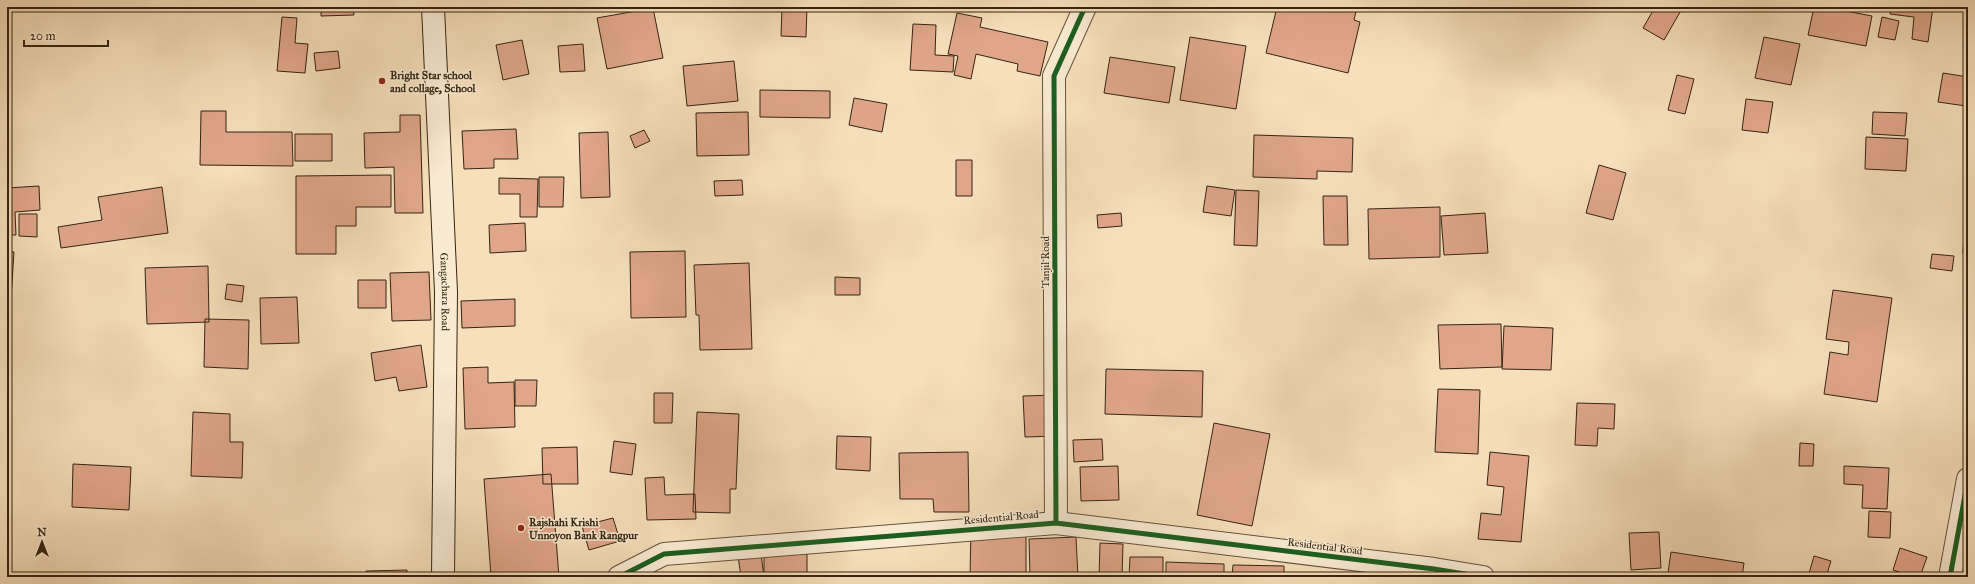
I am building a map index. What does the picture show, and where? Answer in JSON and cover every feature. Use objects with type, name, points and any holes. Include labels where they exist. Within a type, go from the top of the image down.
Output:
[{"type":"street","name":"Gangachara Road","points":[[433,7],[446,292],[444,577]]},
{"type":"street","name":"Tanjil Road","points":[[1056,523],[1054,76],[1085,7]]},
{"type":"street","points":[[1950,577],[1968,479]]},
{"type":"street","name":"Residential Road","points":[[619,577],[664,554],[1056,523],[1434,569],[1483,577]]},
{"type":"building","points":[[321,7],[353,7],[354,15],[321,16]]},
{"type":"building","points":[[782,7],[807,7],[806,37],[781,36]]},
{"type":"building","points":[[1277,7],[1357,7],[1354,20],[1360,22],[1348,73],[1266,53]]},
{"type":"building","points":[[1655,7],[1683,7],[1664,40],[1643,28]]},
{"type":"building","points":[[1814,7],[1825,7],[1872,16],[1866,46],[1808,35]]},
{"type":"building","points":[[1891,7],[1933,7],[1928,42],[1912,39],[1914,17],[1890,14]]},
{"type":"building","points":[[653,8],[663,58],[607,69],[597,18]]},
{"type":"building","points":[[957,13],[982,18],[980,27],[1048,42],[1040,76],[1017,71],[1018,64],[976,54],[971,79],[954,75],[958,56],[948,54]]},
{"type":"building","points":[[282,17],[297,18],[295,43],[308,44],[305,73],[277,71]]},
{"type":"building","points":[[1882,17],[1899,21],[1895,40],[1878,37]]},
{"type":"building","points":[[913,24],[936,25],[935,55],[954,56],[953,72],[910,70]]},
{"type":"building","points":[[1190,37],[1246,46],[1236,109],[1180,100]]},
{"type":"building","points":[[1764,37],[1800,44],[1791,85],[1755,78]]},
{"type":"building","points":[[522,40],[529,74],[503,80],[496,45]]},
{"type":"building","points":[[583,44],[585,71],[560,72],[558,46]]},
{"type":"building","points":[[338,51],[340,68],[316,71],[314,53]]},
{"type":"building","points":[[1110,57],[1175,67],[1169,103],[1104,93]]},
{"type":"building","points":[[734,61],[738,101],[687,106],[683,66]]},
{"type":"building","points":[[1943,73],[1968,77],[1966,106],[1938,102]]},
{"type":"building","points":[[1677,75],[1694,79],[1685,114],[1668,110]]},
{"type":"building","points":[[760,90],[830,91],[830,118],[760,117]]},
{"type":"building","points":[[854,98],[887,104],[882,132],[849,125]]},
{"type":"building","points":[[1746,99],[1773,102],[1768,133],[1742,130]]},
{"type":"building","points":[[201,111],[226,111],[226,132],[292,132],[293,166],[200,165]]},
{"type":"building","points":[[748,112],[749,155],[697,156],[696,113]]},
{"type":"building","points":[[1873,112],[1907,113],[1905,136],[1872,134]]},
{"type":"building","points":[[400,115],[420,115],[423,213],[395,213],[394,167],[365,168],[364,133],[400,132]]},
{"type":"building","points":[[516,129],[518,159],[494,159],[494,168],[464,169],[462,131]]},
{"type":"building","points":[[644,130],[650,141],[635,148],[630,136]]},
{"type":"building","points":[[608,132],[610,197],[581,198],[579,133]]},
{"type":"building","points":[[295,134],[332,134],[332,161],[295,161]]},
{"type":"building","points":[[1254,135],[1353,138],[1352,172],[1317,171],[1317,179],[1253,177]]},
{"type":"building","points":[[1866,137],[1908,139],[1906,171],[1865,169]]},
{"type":"building","points":[[956,160],[972,160],[972,196],[956,196]]},
{"type":"building","points":[[1599,165],[1626,173],[1613,220],[1586,213]]},
{"type":"building","points":[[391,175],[391,207],[356,207],[356,226],[336,226],[336,254],[296,254],[296,176]]},
{"type":"building","points":[[539,177],[564,177],[563,207],[539,207]]},
{"type":"building","points":[[499,178],[538,179],[537,217],[520,217],[520,194],[499,194]]},
{"type":"building","points":[[742,180],[743,195],[715,196],[714,181]]},
{"type":"building","points":[[39,186],[40,210],[15,212],[16,235],[7,235],[7,188]]},
{"type":"building","points":[[1207,186],[1235,190],[1231,216],[1203,212]]},
{"type":"building","points":[[162,187],[168,233],[61,248],[58,227],[102,220],[98,197]]},
{"type":"building","points":[[1236,190],[1259,191],[1257,246],[1234,245]]},
{"type":"building","points":[[1323,196],[1347,196],[1348,245],[1324,245]]},
{"type":"building","points":[[1440,207],[1440,257],[1369,259],[1368,209]]},
{"type":"building","points":[[1965,210],[1968,210],[1968,253],[1963,253]]},
{"type":"building","points":[[1121,213],[1122,226],[1098,228],[1097,215]]},
{"type":"building","points":[[1485,213],[1488,253],[1444,255],[1441,216]]},
{"type":"building","points":[[19,214],[37,214],[37,237],[19,236]]},
{"type":"building","points":[[525,223],[526,251],[490,253],[489,225]]},
{"type":"building","points":[[7,251],[14,252],[11,299],[7,299]]},
{"type":"building","points":[[685,251],[686,317],[631,318],[630,252]]},
{"type":"building","points":[[1932,254],[1954,256],[1952,271],[1930,268]]},
{"type":"building","points":[[749,263],[752,349],[700,350],[699,315],[696,315],[694,265]]},
{"type":"building","points":[[208,266],[209,322],[147,324],[145,268]]},
{"type":"building","points":[[429,272],[431,320],[392,321],[390,273]]},
{"type":"building","points":[[835,277],[860,278],[860,295],[835,295]]},
{"type":"building","points":[[358,280],[386,280],[386,308],[358,308]]},
{"type":"building","points":[[227,284],[244,286],[242,302],[225,299]]},
{"type":"building","points":[[1833,290],[1892,298],[1877,402],[1824,394],[1830,352],[1848,355],[1849,342],[1826,339]]},
{"type":"building","points":[[297,297],[299,343],[261,344],[260,298]]},
{"type":"building","points":[[515,299],[515,326],[462,328],[461,301]]},
{"type":"building","points":[[205,319],[249,320],[248,369],[204,367]]},
{"type":"building","points":[[1501,324],[1502,367],[1440,369],[1438,325]]},
{"type":"building","points":[[1504,326],[1553,328],[1551,370],[1502,369]]},
{"type":"building","points":[[421,345],[427,387],[399,391],[396,377],[375,381],[371,353]]},
{"type":"building","points":[[488,367],[488,383],[514,382],[515,427],[465,429],[463,368]]},
{"type":"building","points":[[1106,369],[1203,371],[1202,417],[1105,414]]},
{"type":"building","points":[[515,380],[537,380],[536,406],[515,406]]},
{"type":"building","points":[[1438,389],[1480,390],[1478,454],[1435,452]]},
{"type":"building","points":[[654,393],[673,393],[672,423],[654,423]]},
{"type":"building","points":[[1056,395],[1057,436],[1025,437],[1023,396]]},
{"type":"building","points":[[1577,403],[1615,404],[1614,429],[1598,428],[1597,446],[1575,445]]},
{"type":"building","points":[[193,412],[230,414],[230,442],[243,442],[242,478],[191,476]]},
{"type":"building","points":[[697,412],[739,414],[736,489],[730,489],[730,513],[693,512]]},
{"type":"building","points":[[1214,423],[1270,434],[1252,526],[1197,515]]},
{"type":"building","points":[[837,436],[871,437],[870,471],[836,469]]},
{"type":"building","points":[[1102,439],[1103,460],[1074,462],[1073,440]]},
{"type":"building","points":[[614,441],[636,444],[632,475],[610,472]]},
{"type":"building","points":[[1800,443],[1814,444],[1813,466],[1799,466]]},
{"type":"building","points":[[577,447],[578,484],[543,484],[542,448]]},
{"type":"building","points":[[968,452],[969,512],[934,512],[933,499],[900,499],[899,453]]},
{"type":"building","points":[[1490,452],[1529,456],[1521,542],[1478,539],[1481,513],[1501,515],[1504,487],[1487,485]]},
{"type":"building","points":[[73,464],[131,467],[129,510],[72,507]]},
{"type":"building","points":[[1118,466],[1119,500],[1081,501],[1080,467]]},
{"type":"building","points":[[1844,466],[1889,468],[1887,509],[1862,508],[1863,485],[1844,484]]},
{"type":"building","name":"Rajshahi Krishi Unnoyon Bank Rangpur","points":[[551,474],[559,577],[491,577],[484,479]]},
{"type":"building","points":[[664,477],[665,495],[695,494],[696,519],[647,520],[645,478]]},
{"type":"building","points":[[1869,511],[1891,512],[1890,538],[1868,537]]},
{"type":"building","points":[[613,518],[620,541],[589,550],[582,526]]},
{"type":"building","points":[[971,529],[1026,530],[1026,577],[970,577]]},
{"type":"building","points":[[1659,532],[1661,568],[1631,570],[1629,533]]},
{"type":"building","points":[[1076,537],[1078,577],[1030,577],[1029,539]]},
{"type":"building","points":[[759,539],[764,577],[741,577],[736,541]]},
{"type":"building","points":[[1100,543],[1123,544],[1122,577],[1099,577]]},
{"type":"building","points":[[807,544],[807,577],[764,577],[764,545]]},
{"type":"building","points":[[1900,548],[1927,557],[1920,577],[1914,577],[1893,570]]},
{"type":"building","points":[[1671,552],[1744,563],[1742,577],[1693,577],[1668,573]]},
{"type":"building","points":[[1814,556],[1831,561],[1826,577],[1808,577]]},
{"type":"building","points":[[1130,557],[1163,557],[1163,577],[1129,577]]},
{"type":"building","points":[[1166,562],[1224,564],[1224,574],[1230,574],[1230,577],[1166,577]]},
{"type":"building","points":[[1233,565],[1284,566],[1284,577],[1232,577]]},
{"type":"building","points":[[407,570],[407,577],[366,577],[366,571]]},
{"type":"cycle path","points":[[1056,523],[1054,76],[1085,7]]},
{"type":"cycle path","points":[[1950,577],[1968,479]]},
{"type":"cycle path","points":[[619,577],[664,554],[1056,523],[1434,569],[1483,577]]},
{"type":"place","name":"Bright Star school and collage, School","points":[[382,81]]},
{"type":"place","name":"Rajshahi Krishi Unnoyon Bank Rangpur","points":[[521,528]]}]
